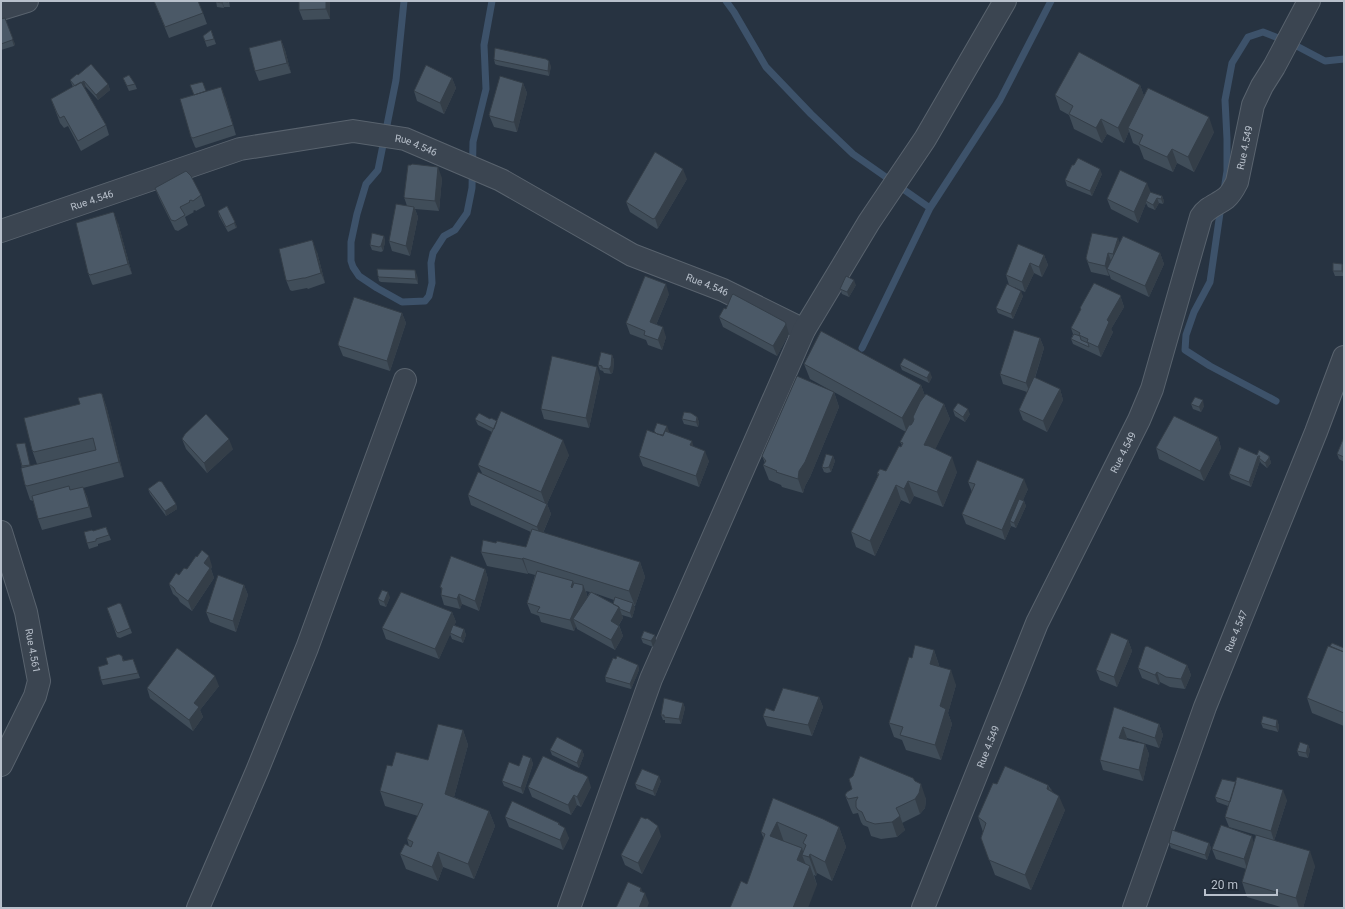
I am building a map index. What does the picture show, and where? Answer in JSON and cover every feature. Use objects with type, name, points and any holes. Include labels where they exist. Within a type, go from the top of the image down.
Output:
[{"type":"street","points":[[1,9],[27,1]]},
{"type":"street","points":[[569,908],[651,679],[804,330],[869,222],[925,138],[1005,1]]},
{"type":"street","name":"Rue 4.549","points":[[923,908],[1037,623],[1139,420],[1147,401],[1201,217],[1205,211],[1227,197],[1237,182],[1253,105],[1309,1]]},
{"type":"street","name":"Rue 4.546","points":[[1,231],[240,149],[353,131],[405,140],[501,180],[632,255],[723,290],[804,330]]},
{"type":"street","name":"Rue 4.547","points":[[1134,908],[1205,707],[1316,432],[1344,357]]},
{"type":"street","points":[[198,908],[257,771],[306,648],[405,380]]},
{"type":"street","name":"Rue 4.561","points":[[1,532],[26,612],[40,681],[35,696],[1,765]]},
{"type":"building","points":[[154,1],[198,1],[203,13],[165,27]]},
{"type":"building","points":[[299,1],[326,1],[326,9],[299,10]]},
{"type":"building","points":[[5,18],[13,39],[1,44],[1,19]]},
{"type":"building","points":[[211,30],[214,39],[205,41],[203,36]]},
{"type":"building","points":[[281,40],[287,63],[255,71],[249,48]]},
{"type":"building","points":[[495,48],[546,59],[549,61],[548,71],[495,60]]},
{"type":"building","points":[[1079,52],[1140,85],[1118,128],[1101,119],[1096,128],[1069,114],[1073,106],[1055,95]]},
{"type":"building","points":[[91,64],[108,84],[96,95],[84,81],[75,86],[70,80]]},
{"type":"building","points":[[426,65],[452,78],[440,103],[414,91]]},
{"type":"building","points":[[129,75],[135,84],[127,86],[123,78]]},
{"type":"building","points":[[500,76],[523,83],[514,122],[489,115]]},
{"type":"building","points":[[81,82],[106,125],[78,141],[64,116],[60,118],[51,99]]},
{"type":"building","points":[[202,82],[206,91],[194,95],[190,85]]},
{"type":"building","points":[[221,87],[233,125],[193,138],[191,137],[180,99]]},
{"type":"building","points":[[1148,88],[1209,117],[1188,157],[1172,149],[1167,157],[1139,144],[1143,135],[1128,128]]},
{"type":"building","points":[[655,152],[683,169],[655,218],[653,219],[626,202]]},
{"type":"building","points":[[1078,158],[1100,169],[1090,191],[1065,180],[1072,165],[1074,165]]},
{"type":"building","points":[[412,164],[438,167],[435,201],[404,197],[408,165]]},
{"type":"building","points":[[1120,170],[1147,183],[1134,212],[1107,199]]},
{"type":"building","points":[[186,171],[191,176],[201,195],[193,201],[191,200],[180,207],[185,215],[175,221],[171,220],[155,188]]},
{"type":"building","points":[[1150,192],[1162,196],[1161,199],[1157,198],[1153,205],[1146,201]]},
{"type":"building","points":[[396,204],[414,207],[406,246],[389,241]]},
{"type":"building","points":[[227,206],[235,222],[226,227],[218,211]]},
{"type":"building","points":[[113,212],[128,264],[90,275],[88,273],[76,223]]},
{"type":"building","points":[[372,233],[384,236],[381,246],[370,245]]},
{"type":"building","points":[[1092,233],[1118,238],[1113,254],[1108,253],[1105,266],[1088,262],[1086,258]]},
{"type":"building","points":[[1123,236],[1160,253],[1145,286],[1107,269]]},
{"type":"building","points":[[312,240],[321,273],[305,278],[288,281],[286,280],[279,249]]},
{"type":"building","points":[[1018,244],[1044,255],[1039,267],[1030,263],[1022,282],[1006,275]]},
{"type":"building","points":[[1333,263],[1342,264],[1342,271],[1333,271]]},
{"type":"building","points":[[377,269],[415,270],[416,279],[379,277]]},
{"type":"building","points":[[645,276],[666,284],[650,322],[663,327],[658,340],[644,335],[645,331],[626,323]]},
{"type":"building","points":[[846,276],[854,280],[847,292],[840,289]]},
{"type":"building","points":[[1094,283],[1121,296],[1107,320],[1109,322],[1098,347],[1087,342],[1088,339],[1079,335],[1080,333],[1071,328]]},
{"type":"building","points":[[1007,284],[1021,291],[1011,314],[996,308]]},
{"type":"building","points":[[733,294],[785,322],[786,324],[773,346],[719,317],[724,308],[726,309]]},
{"type":"building","points":[[354,297],[402,313],[387,361],[339,346],[338,344]]},
{"type":"building","points":[[1014,330],[1040,338],[1026,383],[1000,374]]},
{"type":"building","points":[[821,331],[921,385],[902,418],[804,364]]},
{"type":"building","points":[[1074,334],[1080,336],[1081,340],[1088,343],[1089,347],[1071,339]]},
{"type":"building","points":[[601,352],[612,355],[611,366],[609,369],[602,368],[602,366],[598,365]]},
{"type":"building","points":[[552,356],[597,367],[586,418],[541,409]]},
{"type":"building","points":[[904,358],[930,372],[927,378],[900,365]]},
{"type":"building","points":[[797,376],[834,392],[805,462],[799,471],[798,479],[776,472],[777,471],[763,465],[766,461],[762,456]]},
{"type":"building","points":[[1034,377],[1060,389],[1043,421],[1019,410]]},
{"type":"building","points":[[100,393],[102,394],[119,462],[27,486],[25,485],[21,468],[96,450],[93,438],[34,452],[32,450],[24,418],[80,404],[78,398]]},
{"type":"building","points":[[926,394],[944,404],[924,445],[952,457],[937,492],[908,481],[904,489],[896,485],[870,541],[851,532],[879,474],[877,473],[880,469],[886,471],[899,446],[901,447],[903,443],[900,442],[909,425],[913,422],[913,417],[920,402]]},
{"type":"building","points":[[1195,397],[1203,400],[1199,407],[1191,404]]},
{"type":"building","points":[[958,403],[968,409],[963,417],[953,410]]},
{"type":"building","points":[[501,411],[563,440],[541,492],[478,465]]},
{"type":"building","points":[[684,412],[691,413],[697,417],[696,422],[682,419]]},
{"type":"building","points":[[479,413],[497,421],[494,429],[475,419]]},
{"type":"building","points":[[206,414],[229,439],[204,463],[182,439],[185,434]]},
{"type":"building","points":[[1174,416],[1218,437],[1200,471],[1156,448]]},
{"type":"building","points":[[657,423],[667,426],[663,435],[657,434],[654,431]]},
{"type":"building","points":[[647,430],[663,436],[665,431],[692,441],[690,445],[705,451],[696,476],[639,456]]},
{"type":"building","points":[[1344,437],[1344,457],[1337,454]]},
{"type":"building","points":[[25,443],[30,465],[22,466],[16,444]]},
{"type":"building","points":[[1239,447],[1257,455],[1259,450],[1269,456],[1265,463],[1259,458],[1260,456],[1258,456],[1249,482],[1229,474]]},
{"type":"building","points":[[826,454],[833,456],[829,467],[825,468],[822,467]]},
{"type":"building","points":[[977,460],[1024,479],[1002,530],[962,514],[975,484],[968,482]]},
{"type":"building","points":[[478,472],[547,504],[537,527],[468,495]]},
{"type":"building","points":[[159,481],[162,482],[176,504],[165,511],[148,489]]},
{"type":"building","points":[[69,486],[70,490],[83,487],[89,507],[38,519],[32,496]]},
{"type":"building","points":[[1019,499],[1024,501],[1014,523],[1010,521]]},
{"type":"building","points":[[106,527],[109,535],[87,543],[84,532]]},
{"type":"building","points":[[532,529],[640,562],[629,591],[523,558],[481,552],[483,540],[496,543],[497,541],[526,547]]},
{"type":"building","points":[[202,550],[209,556],[204,563],[210,568],[188,601],[176,592],[169,584],[176,573],[179,575],[184,568],[187,569]]},
{"type":"building","points":[[451,556],[485,569],[475,601],[459,594],[457,599],[441,595],[442,588],[440,587]]},
{"type":"building","points":[[537,571],[573,581],[572,588],[574,583],[583,585],[583,590],[570,620],[537,612],[540,607],[527,603]]},
{"type":"building","points":[[218,575],[244,585],[233,621],[206,612]]},
{"type":"building","points":[[382,590],[388,592],[384,602],[378,599]]},
{"type":"building","points":[[401,592],[452,612],[435,649],[382,628]]},
{"type":"building","points":[[591,592],[619,607],[611,621],[619,626],[611,640],[573,619]]},
{"type":"building","points":[[615,597],[633,603],[630,613],[613,604]]},
{"type":"building","points":[[119,603],[121,604],[130,628],[118,633],[107,608]]},
{"type":"building","points":[[453,625],[464,629],[461,638],[450,633]]},
{"type":"building","points":[[644,631],[655,635],[651,641],[641,638]]},
{"type":"building","points":[[1111,633],[1128,640],[1114,677],[1096,670]]},
{"type":"building","points":[[1332,643],[1344,648],[1344,652],[1330,646]]},
{"type":"building","points":[[915,645],[934,650],[930,664],[951,670],[940,706],[946,709],[935,745],[900,735],[903,727],[889,723],[909,657],[912,658]]},
{"type":"building","points":[[1147,646],[1187,665],[1181,679],[1166,677],[1157,672],[1155,675],[1138,668],[1145,647]]},
{"type":"building","points":[[1328,646],[1344,652],[1344,713],[1307,698]]},
{"type":"building","points":[[177,648],[215,676],[194,703],[199,707],[189,720],[147,688]]},
{"type":"building","points":[[119,654],[122,656],[123,661],[133,659],[138,673],[101,680],[98,667],[108,664],[106,658]]},
{"type":"building","points":[[617,656],[638,665],[630,684],[605,677],[613,658],[616,659]]},
{"type":"building","points":[[783,688],[819,697],[808,725],[763,716],[766,708],[774,711]]},
{"type":"building","points":[[664,698],[683,703],[679,719],[664,717],[664,715],[661,715]]},
{"type":"building","points":[[1114,707],[1159,724],[1155,738],[1123,727],[1119,738],[1145,744],[1139,770],[1100,760]]},
{"type":"building","points":[[1263,716],[1277,720],[1276,727],[1261,723]]},
{"type":"building","points":[[438,724],[463,730],[445,794],[489,811],[468,864],[438,852],[432,867],[400,854],[405,844],[411,847],[413,842],[407,839],[423,804],[380,791],[387,765],[392,766],[396,752],[428,760]]},
{"type":"building","points":[[557,737],[582,750],[577,763],[550,750]]},
{"type":"building","points":[[1300,742],[1308,745],[1306,753],[1297,751]]},
{"type":"building","points":[[523,755],[531,758],[521,788],[502,781],[509,762],[519,766]]},
{"type":"building","points":[[543,756],[588,777],[577,797],[574,795],[568,805],[528,787]]},
{"type":"building","points":[[860,756],[913,778],[921,784],[919,793],[915,799],[896,808],[900,816],[892,822],[875,824],[866,821],[862,812],[856,807],[858,797],[848,799],[845,795],[852,789],[849,779],[853,776]]},
{"type":"building","points":[[1005,766],[1048,785],[1047,789],[1059,796],[1025,875],[989,860],[981,838],[986,823],[978,817],[993,783],[997,784]]},
{"type":"building","points":[[642,769],[659,776],[653,791],[635,784]]},
{"type":"building","points":[[1237,777],[1283,790],[1271,831],[1225,817]]},
{"type":"building","points":[[1222,779],[1236,782],[1230,802],[1215,797]]},
{"type":"building","points":[[773,798],[839,827],[825,862],[810,854],[809,857],[802,855],[806,845],[803,843],[807,835],[777,822],[770,836],[802,848],[797,860],[810,866],[793,908],[730,908],[741,881],[747,884],[765,834],[761,832]]},
{"type":"building","points":[[512,801],[559,823],[558,824],[565,828],[560,840],[505,817]]},
{"type":"building","points":[[641,817],[647,818],[658,826],[638,863],[621,855]]},
{"type":"building","points":[[1221,825],[1252,836],[1244,859],[1212,849]]},
{"type":"building","points":[[1172,830],[1209,843],[1205,855],[1169,843]]},
{"type":"building","points":[[1256,835],[1310,851],[1296,898],[1242,882]]},
{"type":"building","points":[[628,882],[641,888],[640,891],[645,893],[639,908],[616,908]]},
{"type":"waterway","points":[[404,1],[396,80],[378,170],[366,184],[357,214],[351,242],[351,261],[359,276],[402,302],[425,301],[429,296],[432,283],[431,263],[433,253],[444,236],[455,230],[467,213],[472,188],[473,142],[486,89],[484,45],[492,1]]},
{"type":"waterway","points":[[726,1],[766,67],[811,114],[853,154],[930,208]]},
{"type":"waterway","points":[[862,348],[930,208],[1000,100],[1051,1]]},
{"type":"waterway","points":[[1224,190],[1227,171],[1225,100],[1232,63],[1248,37],[1263,32],[1291,43],[1325,61],[1344,59]]},
{"type":"waterway","points":[[1221,206],[1210,282],[1194,312],[1186,335],[1185,350],[1210,366],[1276,401]]}]
